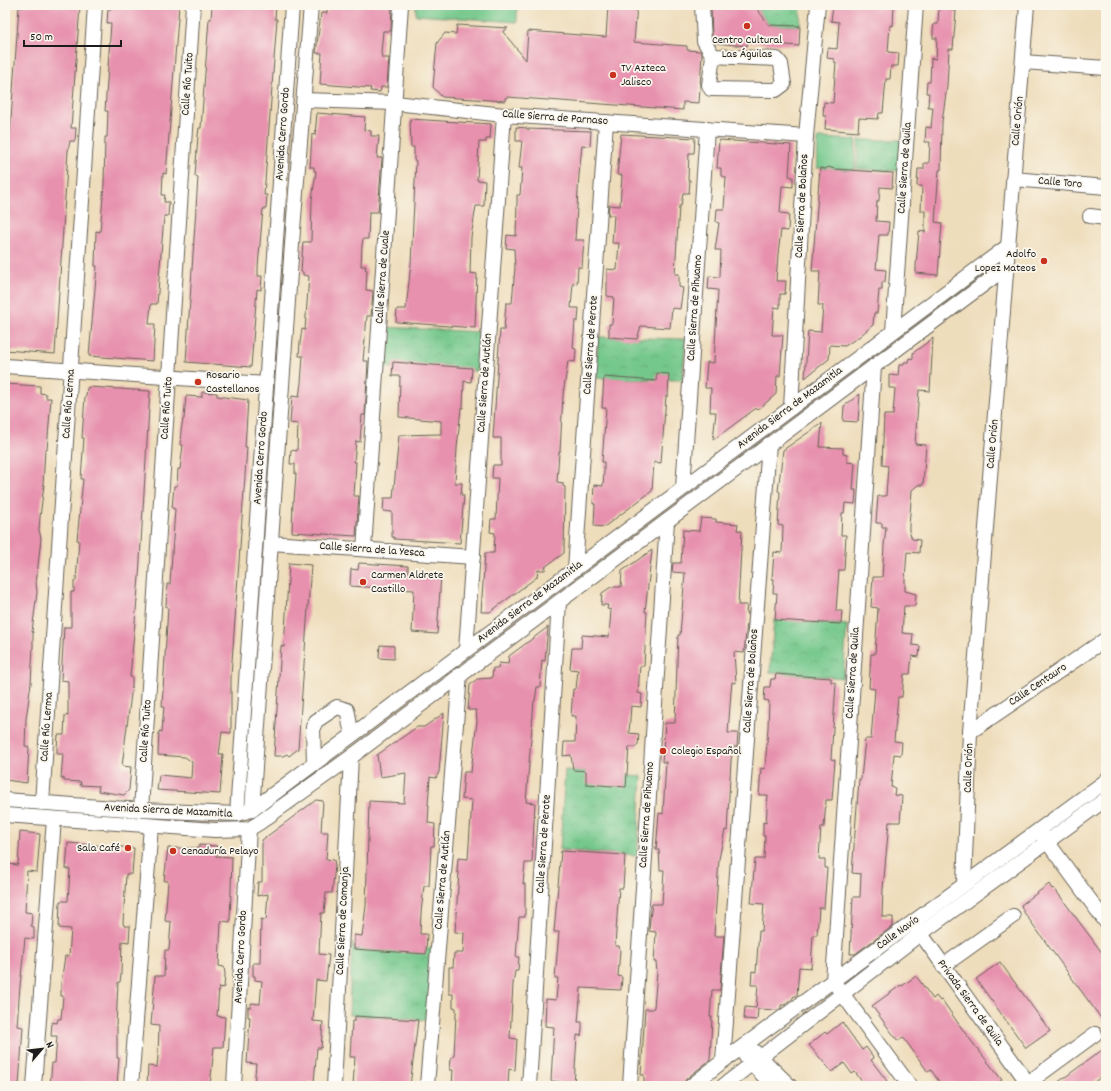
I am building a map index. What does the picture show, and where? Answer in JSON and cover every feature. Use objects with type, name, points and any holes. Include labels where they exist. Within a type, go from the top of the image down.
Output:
[{"type":"street","name":"Calle Río Lerma","points":[[42,803],[95,5]]},
{"type":"street","name":"Calle Río Tuito","points":[[141,810],[193,5]]},
{"type":"street","name":"Avenida Cerro Gordo","points":[[237,814],[292,5]]},
{"type":"street","name":"Avenida Cerro Gordo","points":[[252,810],[293,230],[311,5]]},
{"type":"street","name":"Calle Sierra de Cuale","points":[[364,549],[401,5]]},
{"type":"street","points":[[702,5],[704,41],[713,56],[709,85],[711,89],[776,90],[784,84],[781,64],[777,59],[713,56]]},
{"type":"street","name":"Calle Sierra de Bolaños","points":[[791,408],[806,136],[818,5]]},
{"type":"street","name":"Calle Sierra de Quila","points":[[893,331],[916,5]]},
{"type":"street","name":"Calle Orión","points":[[964,884],[970,732],[1027,5]]},
{"type":"street","points":[[1023,62],[1106,68]]},
{"type":"street","name":"Calle Sierra de Parnaso","points":[[304,100],[395,103],[504,115],[806,136]]},
{"type":"street","name":"Calle Sierra de Autlán","points":[[466,650],[504,115]]},
{"type":"street","name":"Calle Sierra de Perote","points":[[575,569],[606,122]]},
{"type":"street","name":"Calle Sierra de Pihuamo","points":[[683,488],[707,129]]},
{"type":"street","name":"Calle Toro","points":[[1013,179],[1106,187]]},
{"type":"street","points":[[1090,216],[1106,218]]},
{"type":"street","points":[[276,230],[293,230]]},
{"type":"street","name":"Avenida Sierra de Mazamitla","points":[[5,800],[141,810],[237,814],[252,810],[353,733],[1008,246]]},
{"type":"street","name":"Avenida Sierra de Mazamitla","points":[[5,816],[215,830],[249,829],[351,757],[460,674],[559,602],[835,394],[1007,267]]},
{"type":"street","points":[[5,366],[266,384]]},
{"type":"street","name":"Calle Sierra de Quila","points":[[833,981],[874,366]]},
{"type":"street","points":[[826,382],[835,394]]},
{"type":"street","name":"Calle Sierra de Bolaños","points":[[723,1060],[770,444]]},
{"type":"street","name":"Calle Sierra de Pihuamo","points":[[630,1086],[666,521]]},
{"type":"street","name":"Calle Sierra de la Yesca","points":[[271,543],[473,557]]},
{"type":"street","points":[[601,550],[611,562]]},
{"type":"street","name":"Calle Sierra de Perote","points":[[529,1086],[559,602]]},
{"type":"street","name":"Calle Centauro","points":[[970,732],[1106,639]]},
{"type":"street","points":[[247,669],[262,671]]},
{"type":"street","name":"Calle Sierra de Autlán","points":[[427,1086],[460,674]]},
{"type":"street","points":[[314,763],[313,727],[316,722],[337,707],[346,710],[349,716],[348,725],[353,733]]},
{"type":"street","name":"Calle Sierra de Comanja","points":[[334,1086],[351,757]]},
{"type":"street","points":[[302,773],[310,785]]},
{"type":"street","points":[[1102,784],[1106,800]]},
{"type":"street","name":"Calle Navío","points":[[723,1086],[757,1061],[842,993],[917,928],[964,884],[1102,784]]},
{"type":"street","name":"Calle Navío","points":[[691,1086],[723,1060],[833,981],[1048,843],[1106,800]]},
{"type":"street","points":[[108,823],[109,808]]},
{"type":"street","points":[[34,1086],[54,819]]},
{"type":"street","points":[[131,1086],[151,826]]},
{"type":"street","name":"Avenida Cerro Gordo","points":[[234,1086],[249,829]]},
{"type":"street","points":[[1038,830],[1106,922]]},
{"type":"street","points":[[943,966],[1013,916]]},
{"type":"street","name":"Privada Sierra de Quila","points":[[917,928],[1026,1084],[1095,1034]]},
{"type":"street","points":[[833,981],[910,1086]]},
{"type":"street","points":[[742,1047],[757,1061],[790,1086]]},
{"type":"street","points":[[757,1061],[773,1086]]},
{"type":"green space","points":[[416,5],[517,5],[517,22],[416,15]]},
{"type":"green space","points":[[754,5],[801,5],[800,26],[769,25]]},
{"type":"green space","points":[[818,138],[856,140],[855,170],[817,168]]},
{"type":"green space","points":[[859,140],[904,140],[902,171],[857,169]]},
{"type":"green space","points":[[383,327],[481,332],[477,371],[380,367]]},
{"type":"green space","points":[[598,337],[686,339],[682,380],[596,378]]},
{"type":"green space","points":[[774,619],[847,625],[843,678],[770,672]]},
{"type":"green space","points":[[565,770],[642,776],[637,856],[560,850]]},
{"type":"green space","points":[[352,943],[433,948],[430,1020],[349,1015]]},
{"type":"building","points":[[23,5],[80,6],[71,128],[76,128],[75,141],[70,141],[68,151],[55,354],[5,350],[5,132],[10,133],[19,7],[22,8]]},
{"type":"building","points":[[111,5],[179,5],[166,174],[163,173],[162,195],[165,195],[164,202],[169,202],[168,216],[164,216],[157,304],[151,304],[149,324],[155,324],[153,361],[89,356],[97,266],[95,266],[96,231],[100,232],[104,185],[105,137],[107,137],[108,111],[105,111],[111,23],[107,23],[108,9],[111,9]]},
{"type":"building","points":[[212,5],[276,6],[275,19],[277,19],[264,195],[267,195],[266,209],[263,209],[258,267],[258,276],[262,276],[261,290],[257,289],[251,367],[186,362],[198,177],[195,176],[199,128],[201,128],[209,19],[211,19]]},
{"type":"building","points":[[327,5],[392,5],[391,31],[383,31],[381,52],[382,58],[389,58],[387,87],[381,87],[380,92],[370,91],[371,88],[320,84],[322,53],[316,53],[321,13],[327,13]]},
{"type":"building","name":"TV Azteca Jalisco","points":[[608,5],[637,5],[634,42],[687,46],[687,50],[700,51],[702,54],[699,103],[683,102],[683,110],[507,97],[505,98],[505,101],[442,97],[433,87],[437,43],[445,33],[456,34],[457,25],[508,28],[503,32],[526,60],[528,31],[606,37]]},
{"type":"building","name":"Centro Cultural Las Águilas","points":[[711,5],[754,5],[769,25],[800,26],[799,46],[748,42],[747,46],[715,43],[712,38]]},
{"type":"building","points":[[833,5],[894,5],[893,26],[890,25],[888,52],[899,53],[898,66],[891,66],[890,79],[886,79],[883,113],[879,113],[878,119],[859,118],[858,132],[825,129],[826,116],[823,116],[824,102],[833,103],[836,62],[834,62],[834,59],[827,58],[828,48],[837,49],[839,22],[831,21]]},
{"type":"building","points":[[939,5],[950,5],[950,10],[956,11],[953,49],[949,49],[947,86],[942,122],[941,170],[939,170],[935,222],[942,223],[938,275],[916,273],[916,266],[919,231],[925,232],[925,211],[921,211],[922,186],[917,186],[918,169],[924,169],[924,163],[929,163],[930,142],[925,142],[926,127],[931,128],[933,107],[928,107],[929,93],[926,93],[927,82],[930,82],[931,58],[936,59],[937,38],[933,38],[933,30],[934,24],[938,24]]},
{"type":"building","points":[[317,113],[365,117],[364,130],[371,131],[371,136],[379,136],[377,158],[382,158],[378,212],[369,212],[368,239],[363,239],[362,245],[361,266],[366,266],[365,269],[367,270],[366,290],[373,291],[371,316],[367,316],[363,361],[368,361],[365,415],[362,415],[360,442],[356,441],[354,462],[356,462],[354,496],[359,496],[356,536],[292,532],[296,474],[295,464],[290,464],[291,450],[297,451],[298,424],[290,423],[292,396],[299,397],[301,383],[303,356],[299,356],[302,329],[305,330],[309,276],[303,275],[303,272],[301,272],[303,242],[311,242],[312,200],[316,171],[314,171],[314,167],[310,167],[312,134],[315,135]]},
{"type":"building","points":[[410,119],[491,124],[490,139],[486,139],[486,142],[479,142],[477,180],[485,181],[484,206],[476,206],[471,237],[470,273],[477,274],[475,328],[396,322],[397,309],[406,309],[411,263],[416,161],[414,160],[414,147],[411,147]]},
{"type":"building","points":[[516,127],[527,129],[591,131],[590,146],[582,145],[579,175],[575,240],[584,240],[582,267],[578,267],[577,284],[573,283],[571,308],[579,308],[578,321],[575,321],[573,348],[576,349],[575,362],[568,361],[563,395],[557,482],[563,483],[563,486],[565,487],[564,553],[545,567],[545,570],[538,570],[537,577],[490,612],[481,612],[485,553],[494,553],[495,533],[490,532],[491,519],[496,519],[498,478],[492,478],[493,465],[501,465],[501,438],[493,438],[500,330],[504,330],[506,303],[512,303],[515,267],[514,249],[506,248],[507,235],[516,236],[517,195],[520,195],[522,168],[519,168],[522,141],[516,141]]},
{"type":"building","points":[[621,134],[695,138],[694,153],[689,153],[689,193],[683,193],[681,206],[679,206],[675,274],[679,274],[679,287],[683,288],[680,309],[672,308],[670,328],[641,326],[637,339],[609,337],[609,324],[612,324],[614,297],[607,296],[607,269],[617,270],[619,243],[612,243],[614,215],[608,215],[609,205],[620,206],[622,175],[617,175]]},
{"type":"building","points":[[719,140],[791,145],[789,176],[793,177],[793,187],[782,186],[780,213],[789,214],[788,231],[781,230],[776,281],[786,281],[785,294],[780,294],[780,308],[774,307],[772,335],[783,335],[780,376],[777,376],[776,394],[760,408],[755,409],[713,440],[716,412],[710,412],[711,388],[705,388],[707,362],[714,363],[718,290],[708,289],[709,276],[720,277],[721,250],[715,250],[719,223],[716,222],[717,209],[724,209],[726,177],[721,176],[721,168],[717,168]]},
{"type":"building","points":[[828,167],[835,169],[893,173],[892,188],[880,187],[879,201],[877,201],[876,221],[889,222],[888,235],[879,235],[876,269],[886,270],[885,282],[882,282],[882,290],[879,290],[877,313],[874,313],[873,325],[845,346],[830,345],[829,359],[805,378],[808,331],[821,332],[823,305],[818,305],[820,271],[812,271],[820,168],[826,169]]},
{"type":"building","points":[[933,338],[930,391],[919,390],[915,444],[926,445],[923,485],[918,485],[912,490],[909,525],[909,531],[912,539],[920,540],[919,553],[907,552],[905,579],[905,591],[916,594],[915,606],[904,606],[902,633],[913,634],[912,645],[920,646],[919,657],[912,656],[910,674],[904,674],[902,697],[898,697],[894,741],[902,742],[901,755],[894,754],[891,787],[895,788],[894,795],[902,796],[900,822],[889,822],[883,889],[882,917],[893,917],[893,926],[855,954],[850,954],[853,897],[860,897],[861,874],[852,873],[859,779],[861,779],[865,739],[871,739],[875,689],[869,688],[871,654],[875,654],[878,608],[871,607],[873,577],[882,577],[886,527],[882,527],[882,523],[876,523],[878,496],[886,496],[888,466],[882,465],[884,415],[893,415],[895,388],[889,388],[889,375],[898,376],[899,365],[904,365],[904,362],[908,362],[909,358],[913,359],[913,353]]},
{"type":"building","points":[[393,362],[472,368],[471,382],[464,381],[463,408],[461,408],[457,448],[455,483],[462,483],[461,495],[464,495],[460,543],[394,539],[394,537],[392,537],[392,512],[383,511],[384,498],[393,498],[399,435],[441,434],[441,421],[399,417],[400,376],[392,376]]},
{"type":"building","points":[[657,373],[669,374],[661,463],[654,462],[652,491],[604,527],[594,526],[594,485],[603,486],[604,472],[604,462],[602,462],[606,408],[602,408],[604,377],[656,381]]},
{"type":"building","points":[[5,384],[40,386],[40,393],[46,394],[46,398],[51,398],[47,450],[45,450],[44,485],[39,530],[41,538],[32,632],[33,646],[31,683],[26,719],[25,746],[29,747],[27,783],[5,780]]},
{"type":"building","points":[[87,388],[150,391],[139,577],[130,677],[132,677],[132,686],[122,766],[131,767],[129,790],[124,795],[98,791],[99,786],[80,785],[81,782],[64,781],[64,778],[61,778],[63,754],[57,754],[58,735],[64,735],[65,715],[68,716],[68,681],[61,680],[64,627],[71,627],[71,592],[74,592],[74,581],[76,581],[79,540],[77,540],[83,479],[81,479],[84,438],[82,438],[85,396]]},
{"type":"building","points":[[202,392],[217,393],[217,396],[248,400],[245,447],[247,447],[231,676],[231,733],[222,732],[219,754],[223,754],[220,794],[157,790],[159,775],[191,778],[192,762],[185,757],[158,755],[159,731],[162,732],[164,706],[162,706],[168,607],[166,607],[167,584],[170,584],[175,509],[172,508],[174,486],[177,486],[178,469],[180,469],[183,445],[180,445],[181,431],[184,419],[186,396],[202,397]]},
{"type":"building","points":[[860,394],[858,422],[843,421],[844,406]]},
{"type":"building","points":[[822,423],[820,447],[843,448],[843,454],[847,455],[847,462],[855,463],[853,490],[856,490],[855,504],[845,503],[844,513],[842,513],[841,535],[846,535],[844,570],[839,570],[836,611],[842,611],[841,624],[775,620],[777,593],[773,593],[774,579],[772,579],[774,552],[782,553],[783,526],[778,525],[780,492],[778,491],[783,450]]},
{"type":"building","points":[[701,518],[716,519],[716,522],[738,524],[737,530],[742,531],[738,605],[747,605],[746,612],[748,612],[744,653],[734,652],[736,683],[732,682],[731,692],[728,733],[738,733],[737,747],[733,747],[731,760],[727,831],[725,830],[719,859],[714,936],[724,936],[720,990],[712,990],[710,1017],[712,1017],[710,1060],[686,1079],[683,1086],[644,1086],[644,1075],[641,1075],[645,1009],[653,1009],[654,1007],[657,972],[656,962],[654,962],[656,932],[649,931],[650,918],[652,904],[662,904],[664,870],[660,870],[659,850],[656,850],[659,813],[663,814],[666,762],[662,762],[665,723],[675,723],[678,635],[680,635],[685,573],[672,572],[673,563],[681,563],[683,530],[699,531]]},
{"type":"building","points":[[652,550],[645,612],[647,612],[644,666],[640,666],[638,693],[642,694],[641,707],[631,706],[629,733],[639,734],[638,744],[636,747],[629,747],[626,787],[586,784],[586,771],[573,770],[571,755],[563,756],[564,742],[575,742],[576,716],[571,716],[573,689],[576,689],[578,670],[570,669],[572,648],[581,648],[582,635],[609,637],[611,610],[607,609],[608,605],[601,605],[602,593],[611,587],[621,587],[622,571]]},
{"type":"building","points":[[289,563],[311,565],[298,749],[289,756],[287,754],[283,756],[274,756],[281,646],[284,647]]},
{"type":"building","points":[[359,563],[408,566],[408,572],[441,575],[437,634],[412,632],[414,590],[350,586],[351,569],[358,570]]},
{"type":"building","points":[[548,627],[545,661],[542,660],[540,687],[537,687],[534,701],[526,802],[535,803],[532,863],[525,863],[523,884],[525,884],[525,917],[519,917],[516,957],[519,957],[518,971],[515,971],[513,984],[510,1038],[517,1039],[515,1070],[509,1069],[508,1086],[452,1086],[453,1070],[450,1070],[451,1058],[454,1056],[456,1008],[453,1007],[453,994],[449,994],[449,967],[453,967],[454,953],[463,953],[464,933],[455,932],[459,872],[457,872],[458,858],[468,859],[472,800],[462,799],[464,772],[471,772],[477,721],[476,710],[468,710],[470,685],[477,679],[492,678],[493,668],[498,668],[499,663],[508,664],[509,656]]},
{"type":"building","points":[[380,645],[394,646],[394,659],[379,658]]},
{"type":"building","points":[[776,674],[831,678],[831,682],[836,683],[831,759],[835,760],[832,800],[826,800],[824,827],[821,827],[819,859],[825,859],[825,868],[827,868],[824,908],[819,908],[817,935],[813,935],[811,968],[799,967],[797,996],[794,996],[791,1001],[788,1001],[785,1005],[781,1005],[781,1008],[778,1010],[758,1009],[757,1020],[744,1019],[745,1007],[756,1008],[758,985],[751,985],[752,971],[756,972],[759,931],[762,931],[764,904],[751,903],[755,859],[764,859],[765,836],[763,836],[763,822],[766,823],[768,795],[759,795],[761,768],[765,769],[768,728],[769,701],[764,700],[765,687],[770,687],[771,679],[775,679]]},
{"type":"building","points":[[444,713],[439,772],[436,778],[430,777],[428,823],[435,824],[434,846],[431,846],[429,886],[424,886],[420,934],[427,934],[426,954],[354,949],[354,935],[362,936],[366,906],[369,801],[404,803],[406,773],[380,777],[377,755],[417,727],[424,727]]},
{"type":"building","points":[[316,800],[323,801],[321,832],[328,832],[326,859],[334,860],[335,866],[332,893],[326,893],[324,913],[321,913],[319,954],[329,955],[326,981],[316,980],[313,1021],[323,1022],[321,1048],[317,1048],[314,1082],[308,1082],[308,1086],[254,1086],[256,1064],[247,1063],[250,1017],[248,1017],[248,1007],[251,1007],[251,1003],[260,1004],[262,981],[255,980],[255,976],[253,976],[253,963],[260,963],[261,919],[266,920],[268,894],[257,896],[258,882],[262,882],[262,840]]},
{"type":"building","points":[[20,832],[40,834],[37,872],[27,871],[25,912],[32,913],[31,926],[34,927],[34,939],[25,938],[20,986],[17,1026],[23,1027],[19,1086],[5,1086],[5,864],[18,865]]},
{"type":"building","points":[[68,843],[134,848],[132,874],[126,874],[123,923],[124,926],[130,926],[129,942],[122,941],[121,974],[120,982],[118,982],[116,1026],[117,1058],[119,1058],[117,1086],[50,1086],[52,1063],[55,1063],[57,1036],[51,1036],[52,1022],[57,1023],[58,1019],[61,1019],[63,996],[61,996],[61,983],[65,956],[69,956],[71,929],[59,928],[60,901],[68,901],[70,869],[66,869]]},
{"type":"building","points":[[199,845],[217,846],[216,856],[232,857],[230,922],[221,921],[219,966],[224,967],[225,974],[224,988],[219,987],[217,1016],[225,1017],[223,1047],[214,1047],[210,1086],[147,1086],[148,1066],[157,1067],[158,1056],[159,1026],[151,1025],[155,976],[164,976],[165,950],[169,950],[171,922],[165,921],[168,881],[164,881],[168,848],[199,848]]},
{"type":"building","points":[[561,851],[625,855],[623,888],[619,888],[615,946],[619,946],[620,950],[618,976],[622,977],[621,990],[581,988],[578,1022],[582,1022],[582,1029],[581,1036],[577,1035],[574,1086],[559,1086],[560,1082],[551,1081],[554,1027],[545,1026],[546,999],[556,1000],[558,978],[555,978],[559,932],[554,932]]},
{"type":"building","points":[[1049,884],[1052,889],[1054,888],[1106,958],[1106,1025],[1023,911],[1021,905]]},
{"type":"building","points":[[1000,962],[1050,1031],[1026,1048],[976,979]]},
{"type":"building","points":[[916,976],[933,999],[936,996],[940,1001],[942,1000],[965,1033],[1002,1080],[993,1086],[942,1086],[931,1070],[928,1072],[903,1037],[898,1041],[872,1006]]},
{"type":"building","points":[[355,1016],[418,1020],[410,1086],[353,1086],[355,1057],[350,1057],[352,1021],[355,1021]]},
{"type":"building","points":[[842,1022],[862,1050],[866,1047],[874,1058],[871,1060],[887,1081],[881,1086],[865,1086],[855,1072],[852,1074],[844,1063],[832,1072],[809,1045],[825,1032],[827,1034]]},
{"type":"building","points":[[1106,1047],[1106,1071],[1089,1086],[1053,1086]]},
{"type":"place","name":"Centro Cultural Las Águilas","points":[[747,26]]},
{"type":"place","name":"TV Azteca Jalisco","points":[[613,75]]},
{"type":"place","name":"Adolfo Lopez Mateos","points":[[1044,261]]},
{"type":"place","name":"Rosario Castellanos","points":[[198,382]]},
{"type":"place","name":"Carmen Aldrete Castillo","points":[[363,582]]},
{"type":"place","name":"Colegio Español","points":[[663,751]]},
{"type":"place","name":"Sala Café","points":[[128,848]]},
{"type":"place","name":"Cenaduría Pelayo","points":[[173,851]]}]
